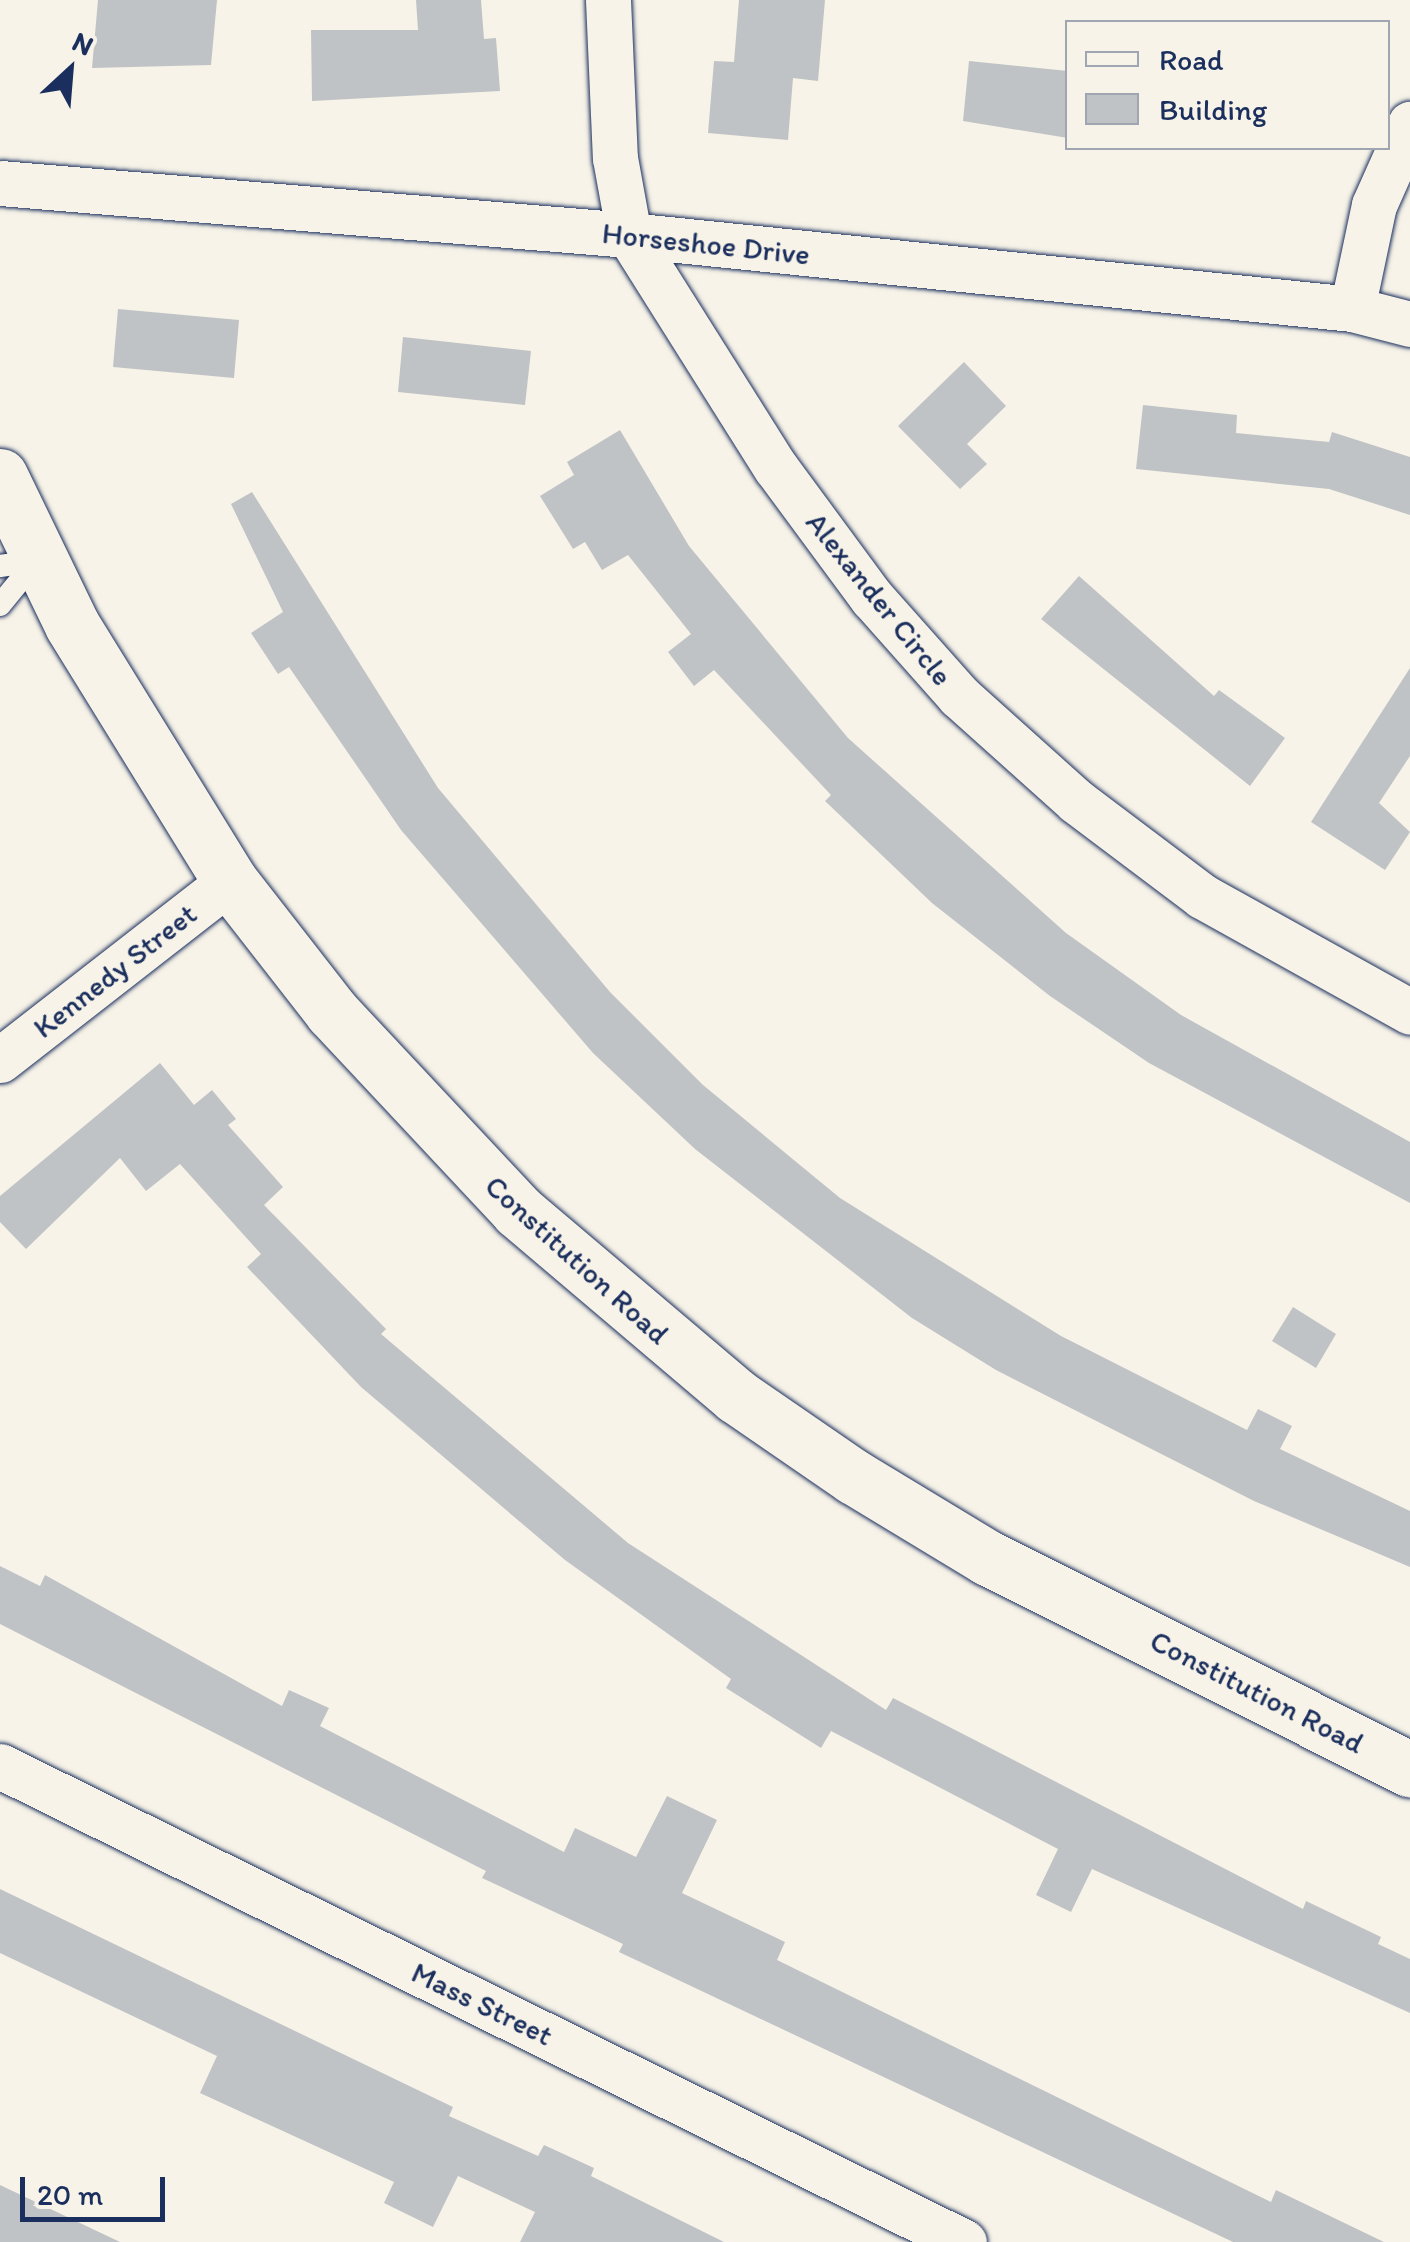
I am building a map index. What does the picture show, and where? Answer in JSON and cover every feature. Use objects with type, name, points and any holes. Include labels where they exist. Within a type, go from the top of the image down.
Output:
[{"type":"street","name":"Alexander Circle","points":[[608,0],[614,158],[629,235],[776,468],[959,696],[1202,896],[1410,1012]]},
{"type":"street","points":[[1352,309],[1374,205],[1410,124]]},
{"type":"street","name":"Horseshoe Drive","points":[[0,183],[629,235],[1352,309],[1410,324]]},
{"type":"street","name":"Constitution Road","points":[[0,476],[18,563],[230,881],[332,1012],[518,1211],[736,1396],[988,1558],[1410,1769]]},
{"type":"street","name":"Kennedy Street","points":[[0,1060],[230,881]]},
{"type":"street","name":"Mass Street","points":[[0,1766],[964,2242]]},
{"type":"lane","points":[[0,605],[18,563]]},
{"type":"building","points":[[98,0],[217,0],[211,65],[92,68]]},
{"type":"building","points":[[416,0],[481,0],[484,39],[496,38],[500,91],[312,101],[311,30],[418,30]]},
{"type":"building","points":[[739,0],[825,0],[818,81],[793,78],[788,140],[708,133],[714,61],[734,62]]},
{"type":"building","points":[[969,61],[1065,71],[1065,138],[963,121]]},
{"type":"building","points":[[118,309],[239,320],[234,378],[113,367]]},
{"type":"building","points":[[403,337],[531,351],[525,405],[398,392]]},
{"type":"building","points":[[964,362],[1006,406],[967,444],[987,464],[960,489],[898,426]]},
{"type":"building","points":[[1143,405],[1237,415],[1236,433],[1329,442],[1332,432],[1410,457],[1410,515],[1329,489],[1136,469]]},
{"type":"building","points":[[620,430],[689,546],[848,738],[1066,933],[1181,1015],[1410,1142],[1410,1203],[1149,1063],[1050,996],[932,903],[825,801],[831,795],[714,670],[694,686],[668,652],[691,634],[628,555],[602,570],[585,542],[573,549],[540,496],[574,475],[567,462]]},
{"type":"building","points":[[252,492],[438,788],[610,992],[703,1085],[840,1198],[1061,1336],[1247,1430],[1258,1409],[1292,1426],[1280,1449],[1410,1511],[1410,1567],[1254,1501],[996,1370],[912,1318],[695,1149],[593,1053],[401,830],[289,667],[278,674],[251,633],[283,612],[231,504]]},
{"type":"building","points":[[1079,576],[1214,696],[1219,690],[1285,738],[1250,786],[1041,619]]},
{"type":"building","points":[[1410,668],[1410,756],[1379,803],[1410,832],[1385,870],[1311,822]]},
{"type":"building","points":[[160,1063],[194,1105],[212,1090],[236,1119],[228,1125],[283,1187],[264,1205],[386,1329],[381,1334],[628,1543],[886,1710],[893,1698],[1303,1909],[1306,1901],[1381,1937],[1378,1944],[1410,1959],[1410,2013],[1092,1869],[1071,1912],[1036,1895],[1058,1849],[831,1731],[821,1748],[726,1688],[731,1679],[565,1560],[361,1387],[247,1267],[261,1254],[180,1164],[146,1191],[120,1158],[26,1249],[0,1222],[0,1196]]},
{"type":"building","points":[[1293,1307],[1336,1334],[1316,1368],[1272,1341]]},
{"type":"building","points":[[0,1566],[40,1586],[45,1575],[282,1706],[289,1690],[329,1708],[320,1726],[564,1852],[575,1828],[636,1857],[667,1796],[717,1820],[682,1893],[785,1942],[777,1960],[1271,2202],[1276,2190],[1384,2242],[1233,2242],[619,1952],[623,1944],[482,1878],[486,1871],[0,1624]]},
{"type":"building","points":[[0,1889],[453,2107],[449,2116],[538,2156],[544,2145],[594,2168],[591,2176],[724,2242],[520,2242],[535,2212],[458,2176],[433,2227],[384,2203],[394,2182],[200,2093],[217,2056],[0,1953]]},
{"type":"building","points":[[0,2185],[120,2242],[0,2242]]}]
